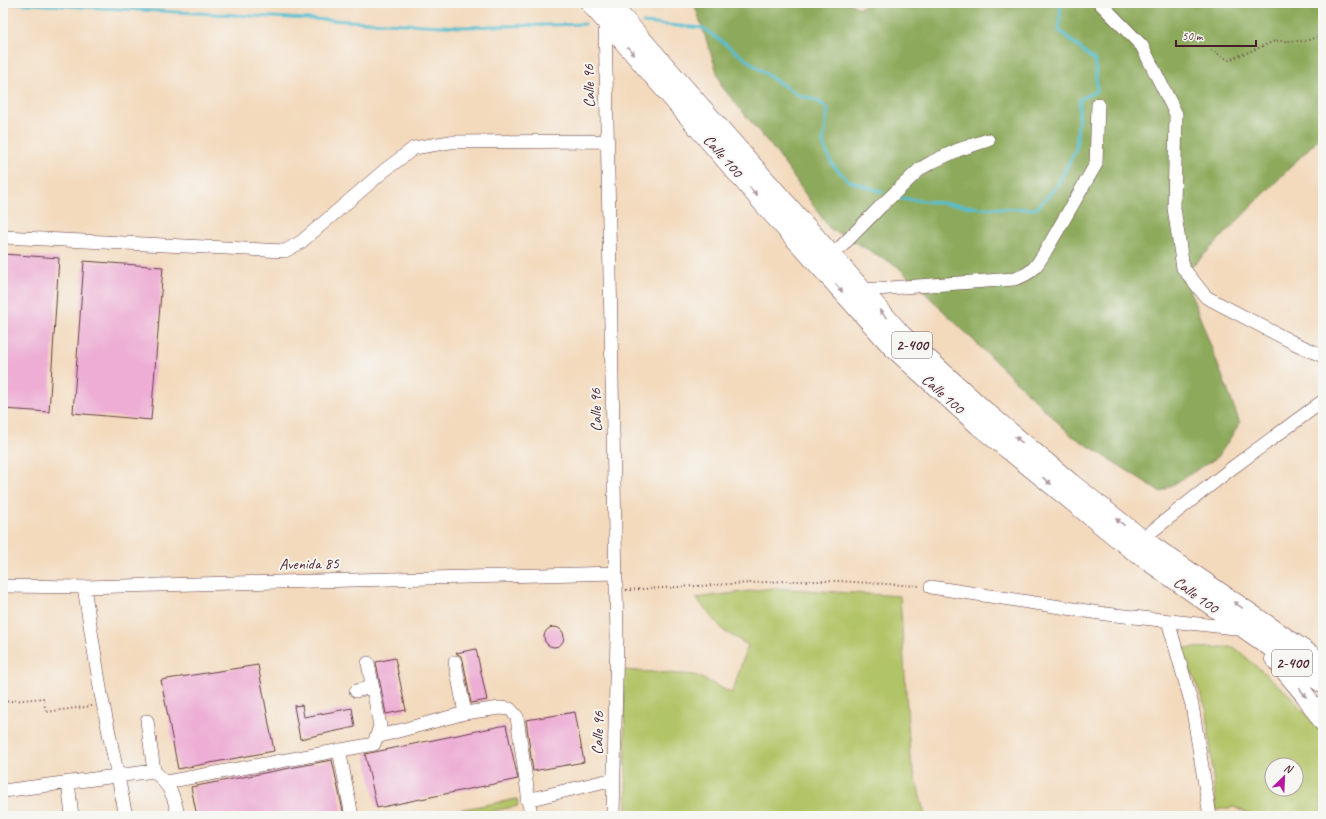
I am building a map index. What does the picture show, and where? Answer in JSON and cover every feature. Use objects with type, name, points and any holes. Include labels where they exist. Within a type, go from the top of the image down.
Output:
[{"type":"highway","name":"Calle 100","points":[[590,3],[761,201],[892,347],[979,426],[1136,544],[1244,629],[1323,684]]},
{"type":"highway","name":"Calle 100","points":[[610,3],[902,335],[984,410],[1071,484],[1136,544],[1323,663]]},
{"type":"highway","points":[[1261,641],[1304,695],[1323,722]]},
{"type":"street","name":"Calle 96","points":[[604,3],[617,591],[612,816]]},
{"type":"street","points":[[1100,3],[1142,46],[1176,114],[1174,208],[1183,268],[1206,297],[1294,344],[1323,356]]},
{"type":"street","points":[[862,290],[1014,279],[1031,272],[1037,265],[1096,164],[1098,104]]},
{"type":"street","points":[[832,256],[880,206],[920,169],[958,150],[988,140]]},
{"type":"street","points":[[3,237],[285,251],[301,242],[385,170],[414,148],[450,142],[608,141]]},
{"type":"street","points":[[1136,544],[1232,468],[1323,401]]},
{"type":"street","name":"Avenida 85","points":[[3,586],[84,587],[616,573]]},
{"type":"street","points":[[84,587],[103,704],[126,816]]},
{"type":"street","points":[[931,587],[1106,614],[1244,629]]},
{"type":"street","points":[[1168,621],[1192,705],[1210,816]]},
{"type":"street","points":[[455,662],[465,713]]},
{"type":"street","points":[[166,782],[374,744],[380,726],[368,663]]},
{"type":"street","points":[[356,691],[372,687]]},
{"type":"street","points":[[376,737],[465,713],[500,708],[510,709],[517,717],[527,800],[531,816]]},
{"type":"street","points":[[146,721],[154,771],[166,782],[175,799],[178,816]]},
{"type":"street","points":[[339,750],[352,816]]},
{"type":"street","points":[[3,791],[154,771]]},
{"type":"street","points":[[527,800],[614,779]]},
{"type":"street","points":[[68,782],[72,816]]},
{"type":"path","points":[[1211,50],[1229,60],[1275,41],[1306,40],[1323,35]]},
{"type":"path","points":[[617,591],[785,581],[837,581],[931,587]]},
{"type":"path","points":[[3,702],[43,698],[46,712],[103,704]]},
{"type":"green space","points":[[694,3],[850,3],[859,8],[870,3],[1323,3],[1323,134],[1184,275],[1240,423],[1218,457],[1161,492],[1071,435],[897,266],[829,228],[776,152],[722,87]]},
{"type":"green space","points":[[773,588],[900,596],[910,757],[925,816],[627,816],[623,670],[695,675],[732,693],[748,645],[724,631],[696,598]]},
{"type":"green space","points":[[1234,647],[1293,698],[1323,737],[1323,816],[1253,816],[1234,807],[1216,810],[1207,711],[1193,675],[1179,648]]},
{"type":"green space","points":[[517,799],[518,806],[467,816],[426,816]]},
{"type":"building","points":[[3,254],[59,258],[49,412],[3,409]]},
{"type":"building","points":[[84,261],[163,267],[151,420],[73,413]]},
{"type":"building","points":[[550,627],[558,627],[564,633],[564,641],[558,647],[550,647],[544,641],[544,633]]},
{"type":"building","points":[[476,649],[487,700],[471,703],[463,660],[461,656],[456,653]]},
{"type":"building","points":[[395,658],[406,710],[386,714],[376,662]]},
{"type":"building","points":[[258,665],[274,751],[178,769],[161,680]]},
{"type":"building","points":[[302,705],[304,717],[352,708],[355,727],[300,739],[294,706]]},
{"type":"building","points":[[575,712],[584,762],[533,771],[526,720]]},
{"type":"building","points":[[506,725],[518,779],[377,808],[365,754]]},
{"type":"building","points":[[332,760],[344,816],[197,816],[191,787]]},
{"type":"waterway","points":[[9,3],[462,27],[585,24]]},
{"type":"waterway","points":[[900,198],[981,208],[1036,209],[1057,186],[1076,149],[1080,99],[1097,91],[1095,61],[1059,30],[1061,3]]},
{"type":"waterway","points":[[643,23],[703,28],[776,81],[800,96],[817,100],[828,109],[823,144],[832,164],[847,180],[882,192]]}]
